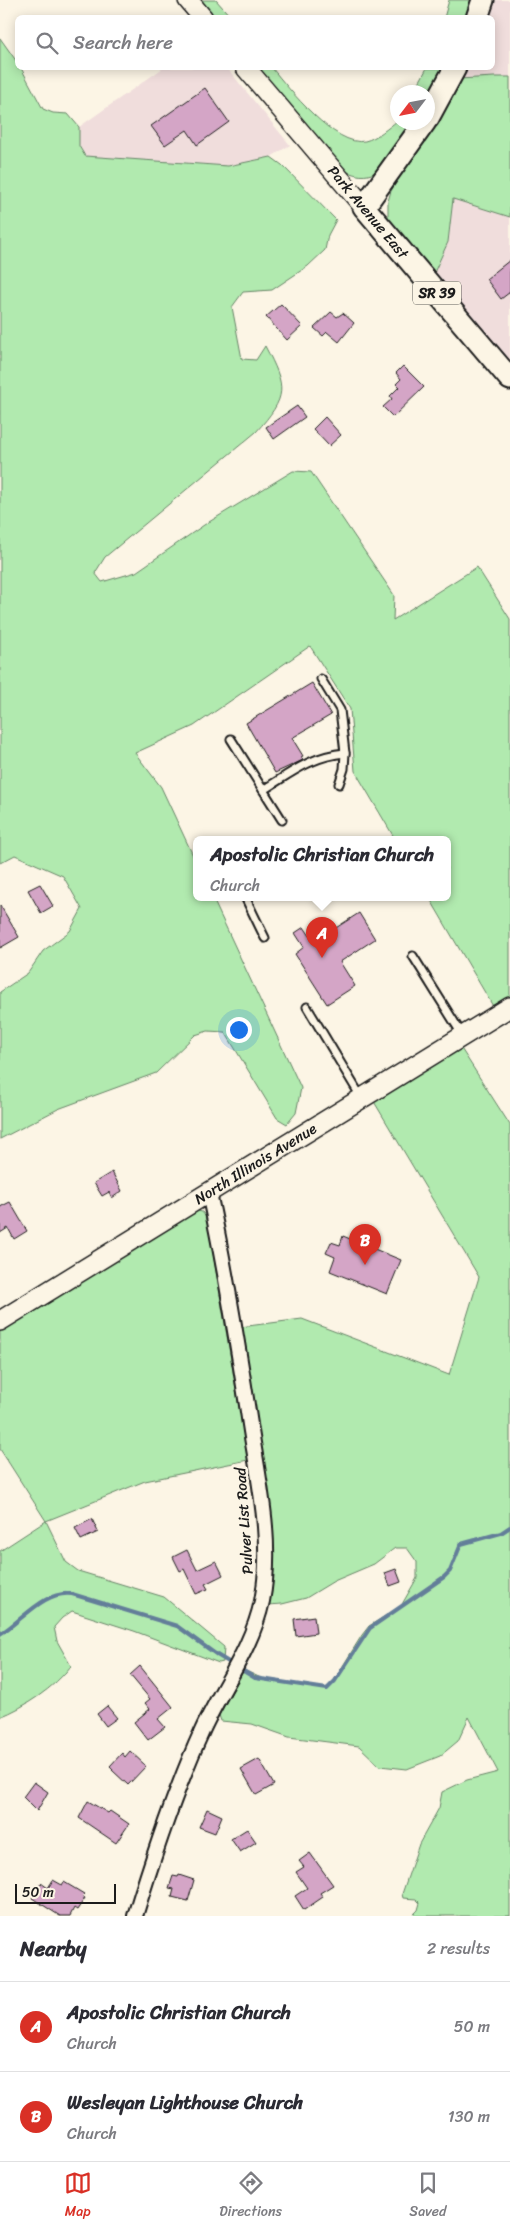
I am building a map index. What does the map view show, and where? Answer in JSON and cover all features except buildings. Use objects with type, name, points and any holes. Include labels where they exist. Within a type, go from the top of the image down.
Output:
[{"type":"main road","points":[[478,15],[483,0]]},
{"type":"main road","points":[[435,105],[454,70]]},
{"type":"main road","points":[[364,207],[419,130]]},
{"type":"main road","name":"Park Avenue East","points":[[364,207],[510,379]]},
{"type":"street","points":[[188,0],[200,15]]},
{"type":"street","name":"Park Avenue East","points":[[248,70],[364,207]]},
{"type":"street","name":"North Illinois Avenue","points":[[0,1321],[510,1006]]},
{"type":"street","name":"Pulver List Road","points":[[135,1916],[161,1836],[202,1731],[241,1658],[254,1629],[262,1600],[266,1570],[260,1488],[244,1385],[209,1193]]},
{"type":"lane","points":[[321,679],[340,710],[345,753],[344,769],[339,784]]},
{"type":"lane","points":[[231,739],[282,820]]},
{"type":"lane","points":[[263,790],[309,761],[327,754],[345,753]]},
{"type":"lane","points":[[247,901],[265,938]]},
{"type":"lane","points":[[413,956],[463,1036]]},
{"type":"lane","points":[[306,1007],[362,1099]]},
{"type":"shaded area","points":[[491,0],[510,0],[510,77],[459,79],[463,70],[495,70],[495,15],[486,15]]},
{"type":"shaded area","points":[[160,70],[229,70],[290,145],[271,157],[228,166],[85,156],[79,146],[79,127]]},
{"type":"shaded area","points":[[453,199],[510,217],[510,368],[432,277],[448,242]]},
{"type":"green space","points":[[198,0],[216,0],[229,15],[211,15]]},
{"type":"green space","points":[[449,0],[475,0],[470,15],[445,15]]},
{"type":"green space","points":[[0,38],[15,59],[15,70],[22,70],[43,109],[53,113],[68,114],[79,127],[79,146],[85,156],[228,166],[271,157],[282,165],[336,220],[328,235],[325,250],[308,266],[272,290],[243,292],[232,307],[242,359],[256,360],[265,346],[277,372],[281,391],[274,409],[256,432],[105,557],[95,573],[102,582],[136,572],[204,525],[293,471],[311,472],[394,595],[393,620],[477,567],[510,619],[510,998],[494,1008],[431,901],[451,901],[451,836],[393,836],[355,771],[350,709],[310,646],[194,726],[135,753],[161,787],[193,855],[193,901],[214,901],[301,1088],[296,1113],[287,1124],[277,1118],[225,1032],[208,1031],[195,1035],[156,1073],[58,1109],[0,1139],[0,992],[28,973],[43,951],[70,931],[82,909],[63,876],[15,855],[0,863]]},
{"type":"green space","points":[[258,70],[274,70],[314,115],[340,135],[353,141],[365,141],[374,138],[390,126],[390,130],[411,130],[395,153],[375,172],[368,175],[351,173],[341,169]]},
{"type":"green space","points":[[426,70],[446,70],[435,91],[435,85],[418,85]]},
{"type":"green space","points":[[510,77],[510,217],[453,199],[448,242],[432,277],[388,225],[388,201],[391,191],[428,130],[435,130],[435,119],[459,79]]},
{"type":"green space","points":[[460,1047],[510,1125],[510,1916],[412,1916],[418,1910],[420,1903],[416,1899],[403,1898],[402,1894],[419,1844],[439,1808],[442,1792],[467,1780],[498,1772],[469,1717],[458,1741],[440,1756],[407,1769],[380,1766],[359,1746],[289,1737],[252,1724],[221,1721],[219,1715],[244,1670],[263,1679],[326,1688],[331,1685],[369,1626],[401,1606],[417,1578],[417,1562],[407,1548],[395,1548],[374,1564],[334,1581],[306,1598],[282,1604],[268,1605],[240,1327],[302,1319],[449,1375],[479,1277],[373,1100]]},
{"type":"green space","points":[[194,1210],[202,1212],[207,1218],[248,1460],[145,1481],[46,1521],[0,1449],[0,1328]]},
{"type":"green space","points":[[46,1521],[66,1562],[78,1571],[164,1597],[224,1647],[223,1662],[219,1663],[134,1631],[72,1611],[54,1627],[57,1641],[71,1666],[39,1696],[0,1717],[0,1551]]},
{"type":"waterway","points":[[0,1634],[43,1601],[62,1594],[72,1594],[177,1626],[217,1655],[255,1678],[327,1689],[335,1681],[370,1628],[450,1571],[461,1544],[501,1533],[510,1527]]},
{"type":"place","name":"Apostolic Christian Church","points":[[322,958]]},
{"type":"place","name":"Wesleyan Lighthouse Church","points":[[365,1265]]}]
